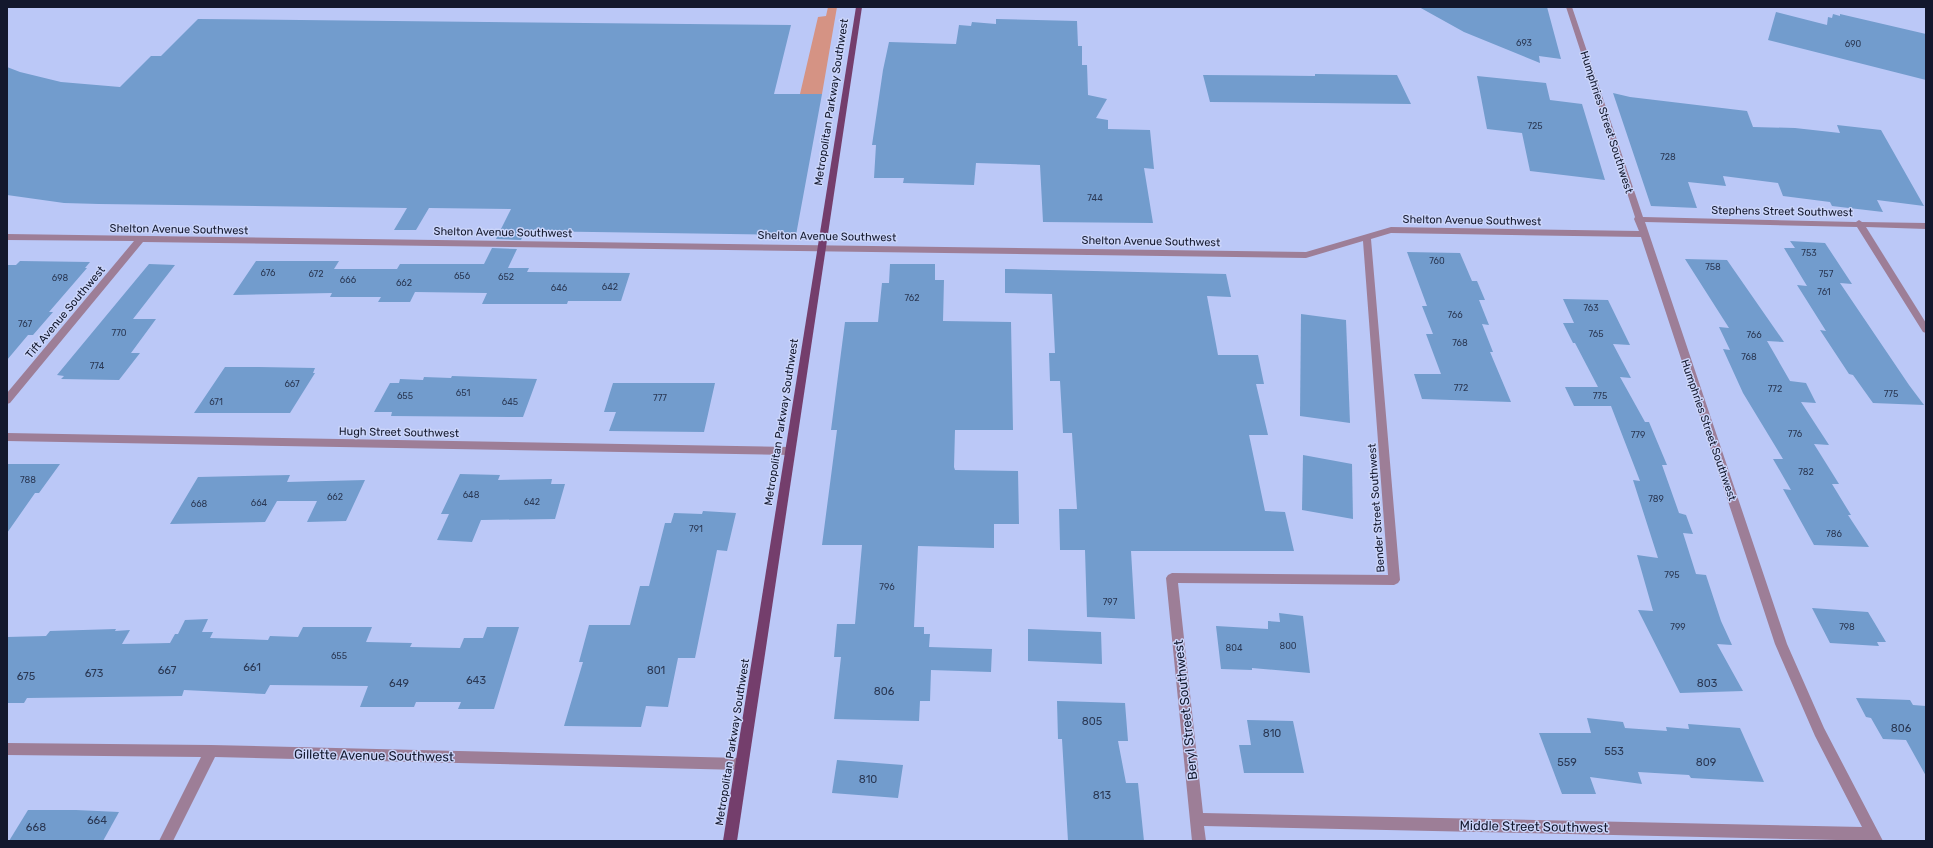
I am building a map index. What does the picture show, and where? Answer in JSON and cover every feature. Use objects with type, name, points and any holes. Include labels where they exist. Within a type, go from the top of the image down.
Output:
[{"type":"main road","name":"Metropolitan Parkway Southwest","points":[[730,841],[859,7]]},
{"type":"street","name":"Humphries Street Southwest","points":[[1569,7],[1638,219],[1781,644],[1819,732],[1874,837]]},
{"type":"street","name":"Stephens Street Southwest","points":[[1638,219],[1859,223],[1926,226]]},
{"type":"street","points":[[1859,223],[1926,330]]},
{"type":"street","name":"Shelton Avenue Southwest","points":[[7,238],[1306,254],[1391,230],[1644,234]]},
{"type":"street","name":"Bender Street Southwest","points":[[1172,578],[1394,580],[1367,237]]},
{"type":"street","name":"Tift Avenue Southwest","points":[[7,400],[141,239]]},
{"type":"street","name":"Hugh Street Southwest","points":[[7,437],[790,451]]},
{"type":"street","name":"Beryl Street Southwest","points":[[1172,578],[1199,841]]},
{"type":"street","name":"Gillette Avenue Southwest","points":[[7,749],[211,751],[741,764]]},
{"type":"street","points":[[166,841],[211,751]]},
{"type":"street","name":"Middle Street Southwest","points":[[1196,819],[1874,837]]},
{"type":"shaded area","points":[[828,7],[837,7],[822,94],[800,94],[818,17],[826,16]]},
{"type":"building","points":[[1419,7],[1547,7],[1561,59],[1539,56],[1540,63],[1464,32]]},
{"type":"building","points":[[1776,12],[1827,25],[1828,17],[1832,18],[1833,14],[1840,16],[1840,14],[1926,34],[1926,80],[1768,40]]},
{"type":"building","points":[[198,19],[791,25],[774,94],[822,94],[796,235],[525,231],[521,240],[496,239],[511,209],[429,208],[416,230],[394,230],[407,208],[64,203],[7,195],[7,67],[20,72],[61,82],[120,87],[151,56],[161,56]]},
{"type":"building","points":[[996,19],[1077,21],[1078,46],[1082,46],[1082,65],[1087,65],[1088,95],[1107,99],[1096,118],[1108,120],[1108,129],[1150,130],[1154,169],[1144,168],[1153,223],[1043,222],[1040,165],[976,163],[974,185],[903,183],[904,178],[874,178],[876,145],[872,145],[883,70],[889,42],[956,44],[959,25],[971,26],[972,22],[996,24]]},
{"type":"building","points":[[1315,74],[1397,75],[1411,104],[1210,102],[1203,75],[1315,76]]},
{"type":"building","points":[[1477,76],[1546,83],[1550,100],[1582,104],[1605,180],[1530,171],[1522,133],[1487,129]]},
{"type":"building","points":[[1613,93],[1630,97],[1747,111],[1753,127],[1795,128],[1840,133],[1837,125],[1881,130],[1924,206],[1877,200],[1883,212],[1832,206],[1830,202],[1783,196],[1778,183],[1723,176],[1726,186],[1688,182],[1697,208],[1651,206]]},
{"type":"building","points":[[1790,241],[1825,243],[1852,284],[1840,283],[1924,405],[1873,403],[1853,375],[1849,374],[1820,330],[1826,331],[1797,285],[1807,286],[1784,248],[1795,248]]},
{"type":"building","points":[[492,248],[517,249],[508,268],[529,268],[527,272],[630,273],[621,301],[568,301],[567,304],[482,304],[487,293],[415,292],[410,302],[378,302],[381,297],[330,297],[332,293],[233,295],[256,261],[339,261],[334,269],[397,269],[400,264],[484,264]]},
{"type":"building","points":[[1407,252],[1460,253],[1472,281],[1477,281],[1485,300],[1479,300],[1489,325],[1482,324],[1493,352],[1490,352],[1511,402],[1422,399],[1414,374],[1441,374],[1426,334],[1433,334],[1422,306],[1427,306]]},
{"type":"building","points":[[1685,259],[1727,260],[1784,342],[1767,341],[1790,381],[1806,383],[1816,403],[1801,402],[1829,445],[1814,444],[1839,484],[1832,484],[1851,515],[1848,515],[1869,547],[1814,545],[1783,489],[1791,490],[1773,459],[1783,459],[1743,393],[1723,349],[1730,350],[1719,327],[1729,328]]},
{"type":"building","points":[[20,261],[90,262],[85,268],[87,268],[49,312],[53,312],[33,335],[28,335],[7,360],[7,265],[16,265]]},
{"type":"building","points":[[149,264],[175,265],[133,319],[156,319],[131,353],[140,353],[119,380],[61,379],[64,376],[57,375]]},
{"type":"building","points":[[890,264],[935,264],[935,280],[944,280],[943,321],[1011,322],[1013,430],[955,430],[954,467],[955,470],[1018,471],[1019,524],[994,524],[994,548],[918,546],[914,627],[924,627],[924,634],[930,634],[929,647],[992,649],[991,672],[931,670],[930,701],[920,701],[919,721],[834,719],[841,657],[834,657],[837,624],[855,624],[862,545],[822,545],[837,430],[831,430],[845,322],[878,322],[882,283],[889,283]]},
{"type":"building","points":[[1005,269],[1226,274],[1231,297],[1207,296],[1218,355],[1258,355],[1264,384],[1256,384],[1268,435],[1249,435],[1265,511],[1285,512],[1294,551],[1131,551],[1135,619],[1087,617],[1085,550],[1060,550],[1059,509],[1077,509],[1072,433],[1063,433],[1060,381],[1050,381],[1049,353],[1055,353],[1052,294],[1005,293]]},
{"type":"building","points":[[1563,299],[1608,300],[1630,345],[1613,344],[1631,378],[1620,377],[1645,422],[1649,422],[1667,465],[1662,465],[1679,513],[1686,515],[1693,534],[1683,533],[1696,574],[1706,575],[1721,621],[1732,645],[1717,644],[1743,691],[1680,693],[1638,610],[1653,611],[1637,555],[1658,558],[1633,480],[1640,481],[1611,406],[1574,406],[1565,387],[1598,387],[1563,323],[1574,323]]},
{"type":"building","points":[[1301,314],[1346,320],[1350,423],[1300,416]]},
{"type":"building","points":[[225,367],[315,368],[313,373],[315,373],[290,413],[194,413]]},
{"type":"building","points":[[452,376],[537,379],[523,417],[391,416],[392,412],[374,412],[390,383],[399,383],[400,379],[423,380],[424,377],[451,378]]},
{"type":"building","points":[[613,383],[715,383],[704,432],[609,431],[616,412],[604,412]]},
{"type":"building","points":[[1303,455],[1352,464],[1353,519],[1302,510]]},
{"type":"building","points":[[7,464],[60,464],[39,493],[35,493],[7,533]]},
{"type":"building","points":[[460,474],[500,475],[498,480],[552,479],[551,484],[565,484],[555,519],[481,520],[472,542],[437,540],[449,514],[441,514]]},
{"type":"building","points":[[290,475],[287,482],[365,480],[346,521],[307,522],[317,501],[277,501],[265,522],[170,524],[198,477]]},
{"type":"building","points":[[703,511],[736,513],[727,551],[717,550],[695,658],[678,658],[668,707],[646,706],[641,727],[564,726],[583,662],[579,662],[589,625],[630,625],[640,586],[649,586],[665,523],[671,523],[674,513],[702,514]]},
{"type":"building","points":[[1812,608],[1868,612],[1886,642],[1877,642],[1879,646],[1830,643]]},
{"type":"building","points":[[1279,613],[1303,616],[1310,673],[1252,668],[1252,670],[1221,669],[1216,626],[1268,629],[1268,621],[1280,622]]},
{"type":"building","points":[[208,619],[202,632],[213,632],[210,638],[268,640],[270,636],[298,637],[303,627],[372,627],[366,642],[412,643],[410,647],[460,648],[464,638],[483,638],[487,627],[519,627],[494,709],[458,709],[461,702],[416,702],[414,707],[360,707],[368,686],[270,685],[265,694],[184,690],[182,696],[27,698],[24,703],[7,703],[7,637],[46,636],[50,631],[116,629],[115,631],[130,630],[122,644],[170,643],[175,634],[178,634],[185,620]]},
{"type":"building","points":[[1028,629],[1101,632],[1102,664],[1028,661]]},
{"type":"building","points":[[1856,698],[1910,700],[1913,705],[1926,706],[1926,776],[1906,740],[1883,739],[1871,718],[1866,717]]},
{"type":"building","points":[[1057,701],[1125,703],[1128,741],[1118,741],[1126,783],[1138,783],[1144,841],[1068,841],[1062,739],[1058,739]]},
{"type":"building","points":[[1587,718],[1623,722],[1625,728],[1667,731],[1666,727],[1689,729],[1688,724],[1740,728],[1764,782],[1691,778],[1689,775],[1638,772],[1642,784],[1590,777],[1596,794],[1562,794],[1539,733],[1591,733]]},
{"type":"building","points":[[1247,720],[1293,721],[1304,773],[1244,773],[1239,745],[1251,745]]},
{"type":"building","points":[[837,760],[903,765],[898,798],[832,793]]},
{"type":"building","points":[[28,810],[119,812],[103,841],[9,841]]}]
